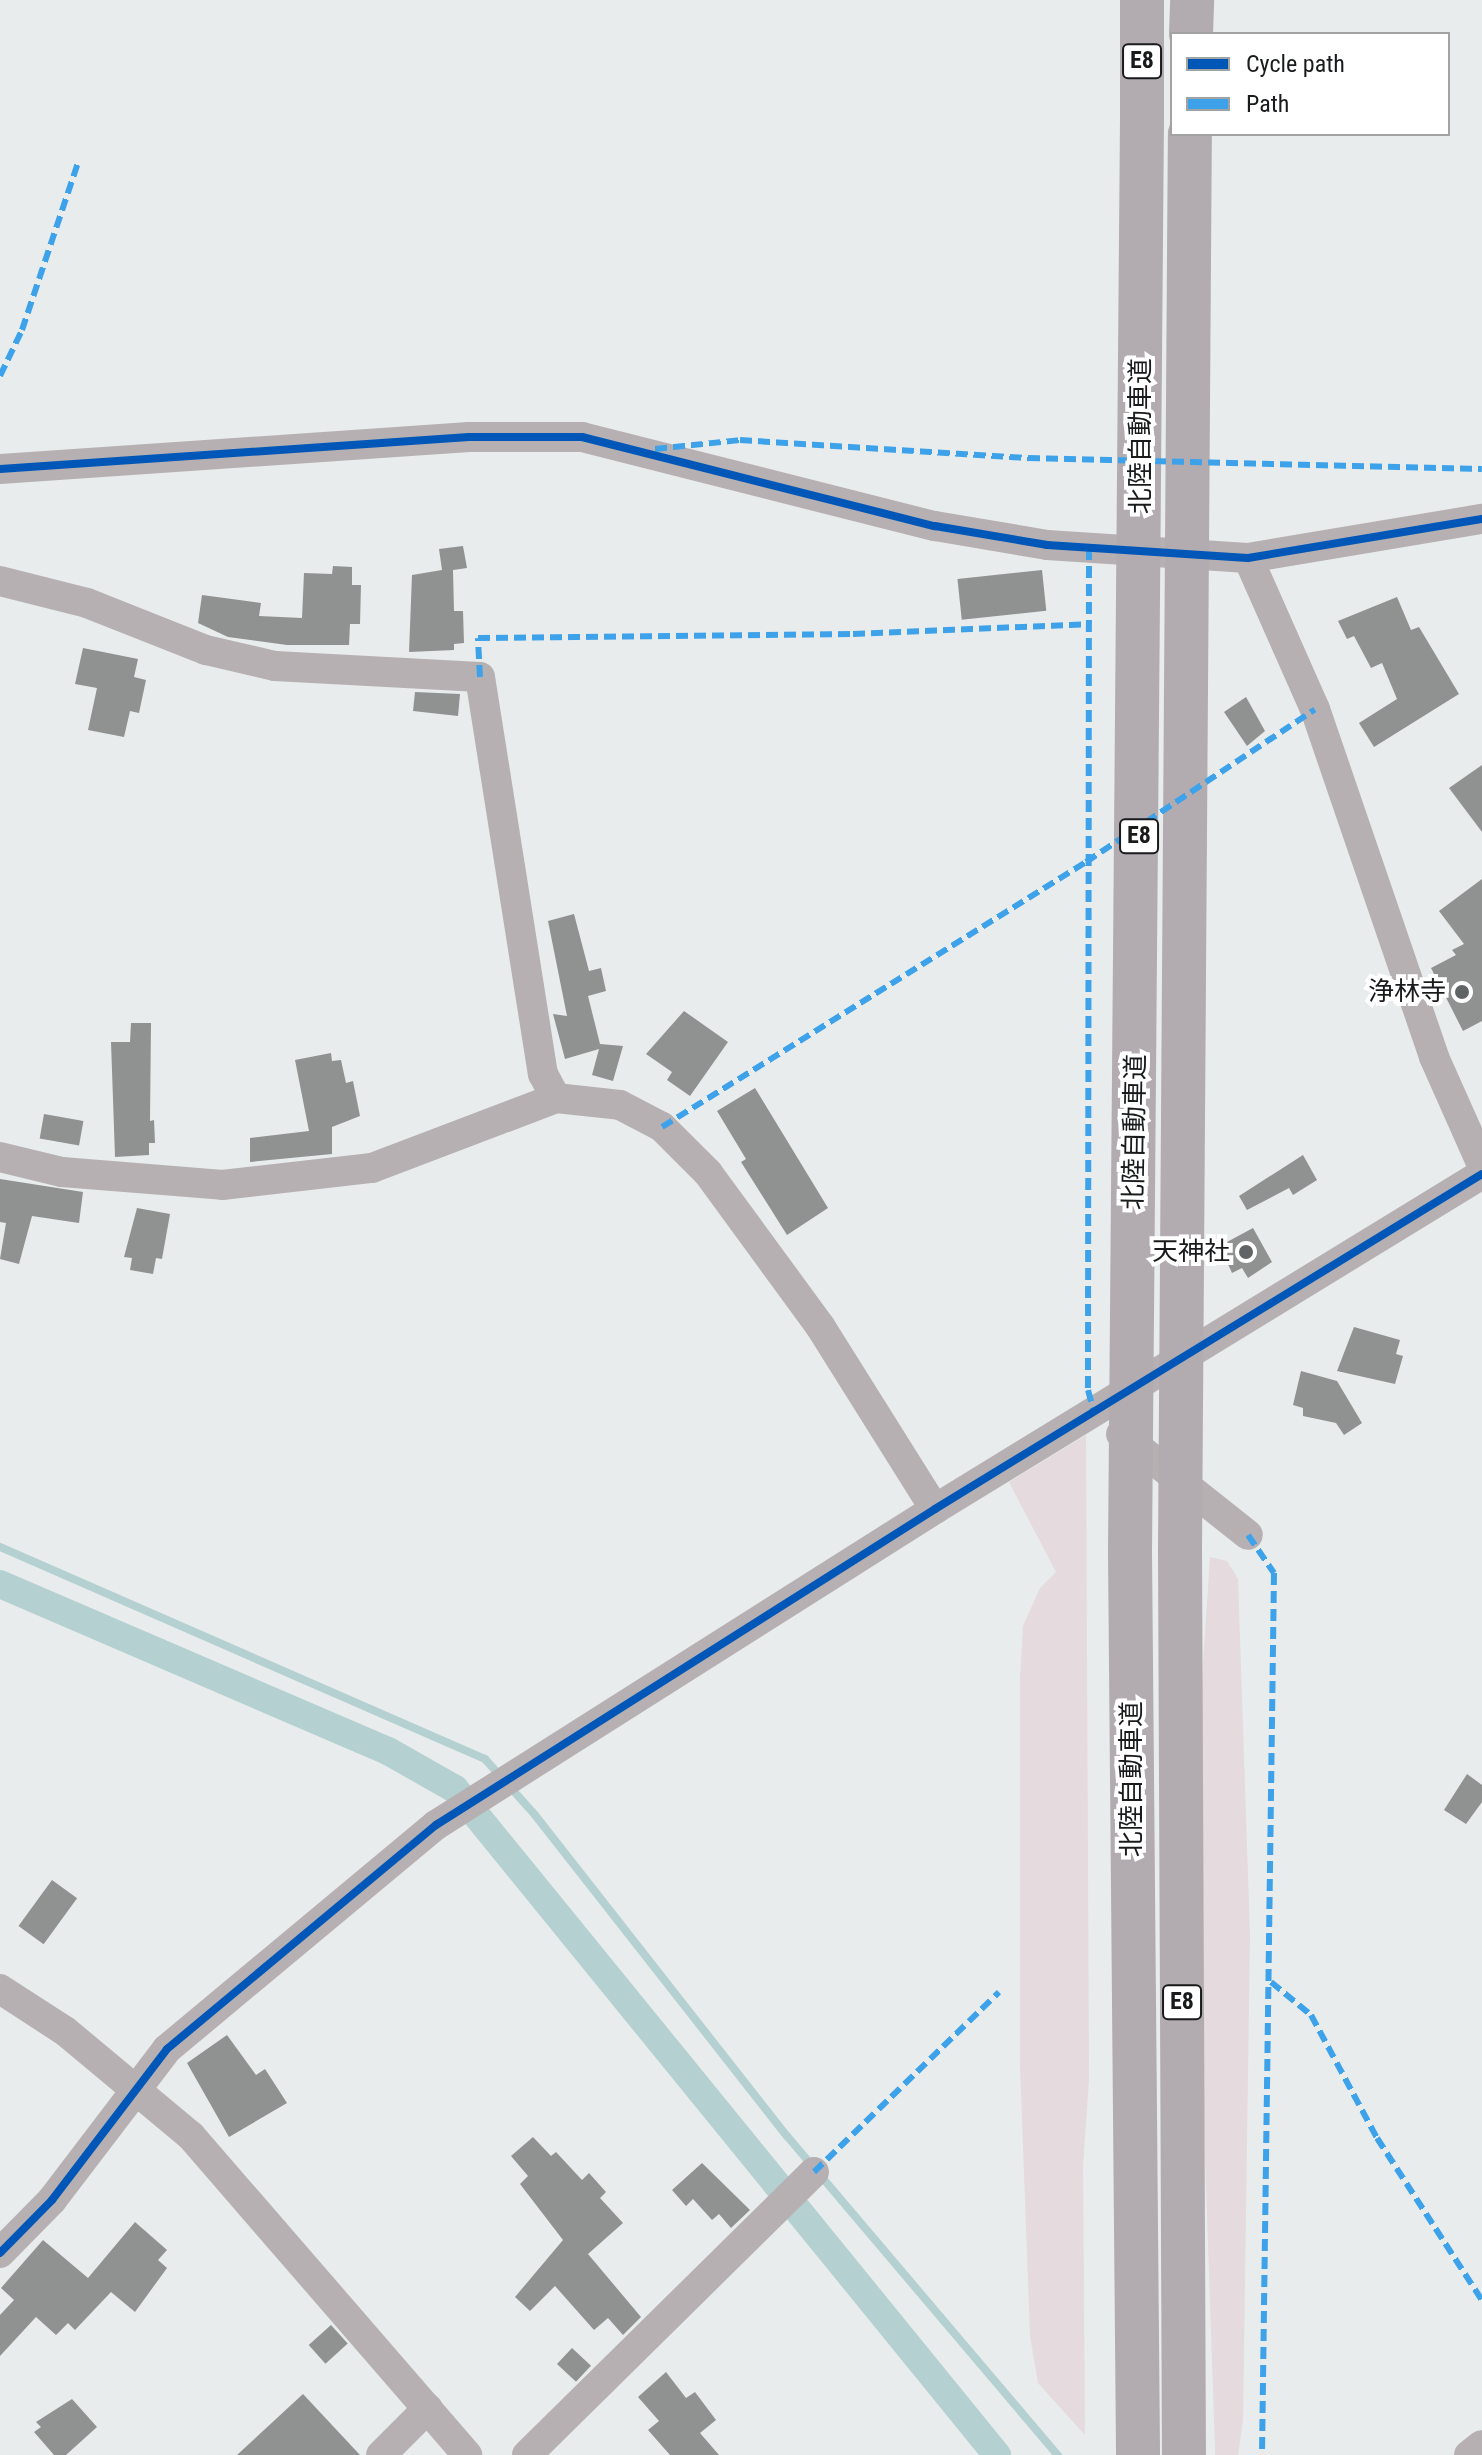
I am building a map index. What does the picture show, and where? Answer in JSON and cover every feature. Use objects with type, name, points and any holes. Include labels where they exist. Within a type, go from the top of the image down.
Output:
[{"type":"highway","name":"北陸自動車道","points":[[1138,2434],[1130,1552],[1142,0]]},
{"type":"highway","name":"E8","points":[[1191,32],[1192,0]]},
{"type":"highway","name":"北陸自動車道","points":[[1184,2455],[1180,1549],[1190,136]]},
{"type":"street","points":[[0,469],[438,439],[582,437],[983,535],[1248,558],[1482,519]]},
{"type":"street","points":[[1248,558],[1315,709],[1434,1057],[1482,1165]]},
{"type":"street","points":[[0,581],[87,603],[206,650],[275,666],[480,677],[543,1074],[556,1098]]},
{"type":"street","points":[[0,1157],[62,1172],[222,1185],[372,1168],[556,1098],[620,1105],[662,1127],[708,1173],[820,1326],[935,1509]]},
{"type":"street","points":[[0,2253],[52,2200],[167,2049],[489,1787],[1482,1174]]},
{"type":"street","points":[[1094,1413],[1248,1535]]},
{"type":"street","points":[[0,1989],[65,2031],[191,2136],[467,2455]]},
{"type":"street","points":[[527,2455],[814,2172]]},
{"type":"street","points":[[381,2455],[428,2408]]},
{"type":"street","points":[[1469,2455],[1482,2445]]},
{"type":"shaded area","points":[[1086,1435],[1089,2080],[1083,2166],[1085,2435],[1038,2383],[1030,2336],[1020,2065],[1020,1680],[1023,1626],[1040,1588],[1056,1572],[1009,1482]]},
{"type":"shaded area","points":[[1210,1557],[1227,1561],[1238,1579],[1250,1935],[1243,2420],[1238,2455],[1215,2455],[1200,2010],[1197,1756]]},
{"type":"building","points":[[463,546],[467,568],[453,570],[454,611],[463,611],[464,643],[454,644],[454,650],[409,652],[412,575],[442,570],[439,549]]},
{"type":"building","points":[[333,566],[352,567],[352,585],[361,585],[360,624],[350,624],[349,645],[287,645],[228,637],[198,623],[202,595],[261,603],[259,616],[302,618],[304,573],[332,574]]},
{"type":"building","points":[[1042,570],[1046,611],[962,620],[957,579]]},
{"type":"building","points":[[1397,597],[1411,630],[1419,627],[1459,694],[1374,747],[1359,723],[1397,699],[1382,663],[1371,668],[1354,636],[1347,639],[1338,621]]},
{"type":"building","points":[[83,648],[138,659],[134,677],[146,680],[139,713],[130,711],[124,737],[88,730],[97,688],[75,684]]},
{"type":"building","points":[[415,692],[460,694],[458,716],[413,711]]},
{"type":"building","points":[[1246,697],[1265,731],[1247,746],[1224,712]]},
{"type":"building","points":[[1482,765],[1482,832],[1449,788]]},
{"type":"building","name":"浄林寺","points":[[1482,879],[1482,1021],[1463,1031],[1431,968],[1456,955],[1452,950],[1464,944],[1439,911]]},
{"type":"building","points":[[574,914],[589,971],[601,968],[606,991],[588,996],[600,1044],[623,1046],[613,1081],[592,1075],[599,1049],[565,1059],[553,1014],[567,1016],[548,921]]},
{"type":"building","points":[[684,1011],[728,1042],[690,1096],[667,1080],[672,1072],[646,1054]]},
{"type":"building","points":[[131,1023],[151,1023],[150,1121],[154,1120],[155,1143],[149,1143],[149,1155],[115,1157],[111,1042],[130,1042]]},
{"type":"building","points":[[331,1053],[332,1061],[341,1060],[346,1083],[353,1081],[360,1116],[332,1127],[332,1154],[250,1162],[250,1138],[309,1131],[295,1060]]},
{"type":"building","points":[[755,1088],[828,1208],[787,1235],[741,1162],[746,1159],[717,1111]]},
{"type":"building","points":[[44,1114],[83,1121],[79,1146],[40,1139]]},
{"type":"building","points":[[1303,1155],[1317,1180],[1293,1195],[1289,1188],[1247,1210],[1239,1196]]},
{"type":"building","points":[[0,1179],[83,1192],[79,1223],[32,1216],[19,1264],[0,1259],[6,1223],[0,1222]]},
{"type":"building","points":[[137,1208],[170,1214],[162,1259],[156,1258],[153,1274],[130,1270],[132,1258],[124,1257]]},
{"type":"building","name":"天神社","points":[[1253,1228],[1272,1262],[1248,1278],[1242,1268],[1232,1273],[1223,1253],[1230,1249],[1227,1242]]},
{"type":"building","points":[[1354,1327],[1400,1340],[1396,1354],[1403,1356],[1395,1384],[1337,1371]]},
{"type":"building","points":[[1301,1371],[1337,1381],[1362,1423],[1344,1435],[1336,1423],[1303,1416],[1303,1408],[1293,1405]]},
{"type":"building","points":[[1467,1774],[1482,1785],[1482,1802],[1466,1824],[1444,1810]]},
{"type":"building","points":[[52,1880],[77,1898],[44,1944],[18,1926]]},
{"type":"building","points":[[227,2035],[256,2075],[265,2069],[287,2103],[229,2137],[187,2063]]},
{"type":"building","points":[[533,2137],[551,2156],[556,2152],[582,2180],[589,2173],[606,2192],[600,2198],[623,2223],[588,2254],[641,2317],[623,2335],[608,2318],[594,2330],[555,2286],[530,2311],[515,2297],[563,2240],[520,2184],[528,2176],[511,2156]]},
{"type":"building","points":[[702,2163],[750,2210],[731,2228],[719,2214],[712,2220],[693,2199],[686,2206],[672,2190]]},
{"type":"building","points":[[135,2222],[167,2250],[158,2260],[167,2268],[135,2312],[111,2292],[75,2330],[68,2323],[56,2335],[36,2317],[0,2356],[0,2315],[14,2300],[1,2288],[43,2240],[88,2278]]},
{"type":"building","points":[[331,2325],[348,2344],[325,2364],[309,2345]]},
{"type":"building","points":[[572,2348],[591,2366],[576,2382],[557,2364]]},
{"type":"building","points":[[666,2372],[686,2398],[695,2392],[716,2420],[700,2433],[719,2455],[670,2455],[648,2430],[659,2421],[638,2397]]},
{"type":"building","points":[[303,2394],[360,2455],[237,2455]]},
{"type":"building","points":[[72,2399],[97,2427],[66,2455],[54,2455],[34,2432],[41,2427],[36,2422]]},
{"type":"waterway","points":[[0,1547],[485,1759],[535,1815],[787,2136],[1058,2455]]},
{"type":"waterway","points":[[0,1584],[388,1751],[455,1789],[997,2455]]},
{"type":"marked path","points":[[0,376],[22,330],[78,163]]},
{"type":"marked path","points":[[655,449],[740,440],[1028,458],[1482,469]]},
{"type":"marked path","points":[[1089,548],[1088,1390],[1094,1413]]},
{"type":"marked path","points":[[480,677],[478,638],[853,634],[1088,624]]},
{"type":"marked path","points":[[662,1127],[1086,862],[1315,709]]},
{"type":"marked path","points":[[1248,1535],[1274,1573],[1262,2455]]},
{"type":"marked path","points":[[1271,1982],[1311,2015],[1377,2138],[1482,2300]]},
{"type":"marked path","points":[[814,2172],[999,1992]]},
{"type":"cycle path","points":[[0,469],[469,437],[582,437],[935,526],[1047,545],[1248,558],[1482,519]]},
{"type":"cycle path","points":[[0,2253],[52,2200],[167,2049],[436,1825],[935,1509],[1482,1174]]},
{"type":"place","name":"浄林寺","points":[[1462,992]]},
{"type":"place","name":"天神社","points":[[1246,1252]]}]
